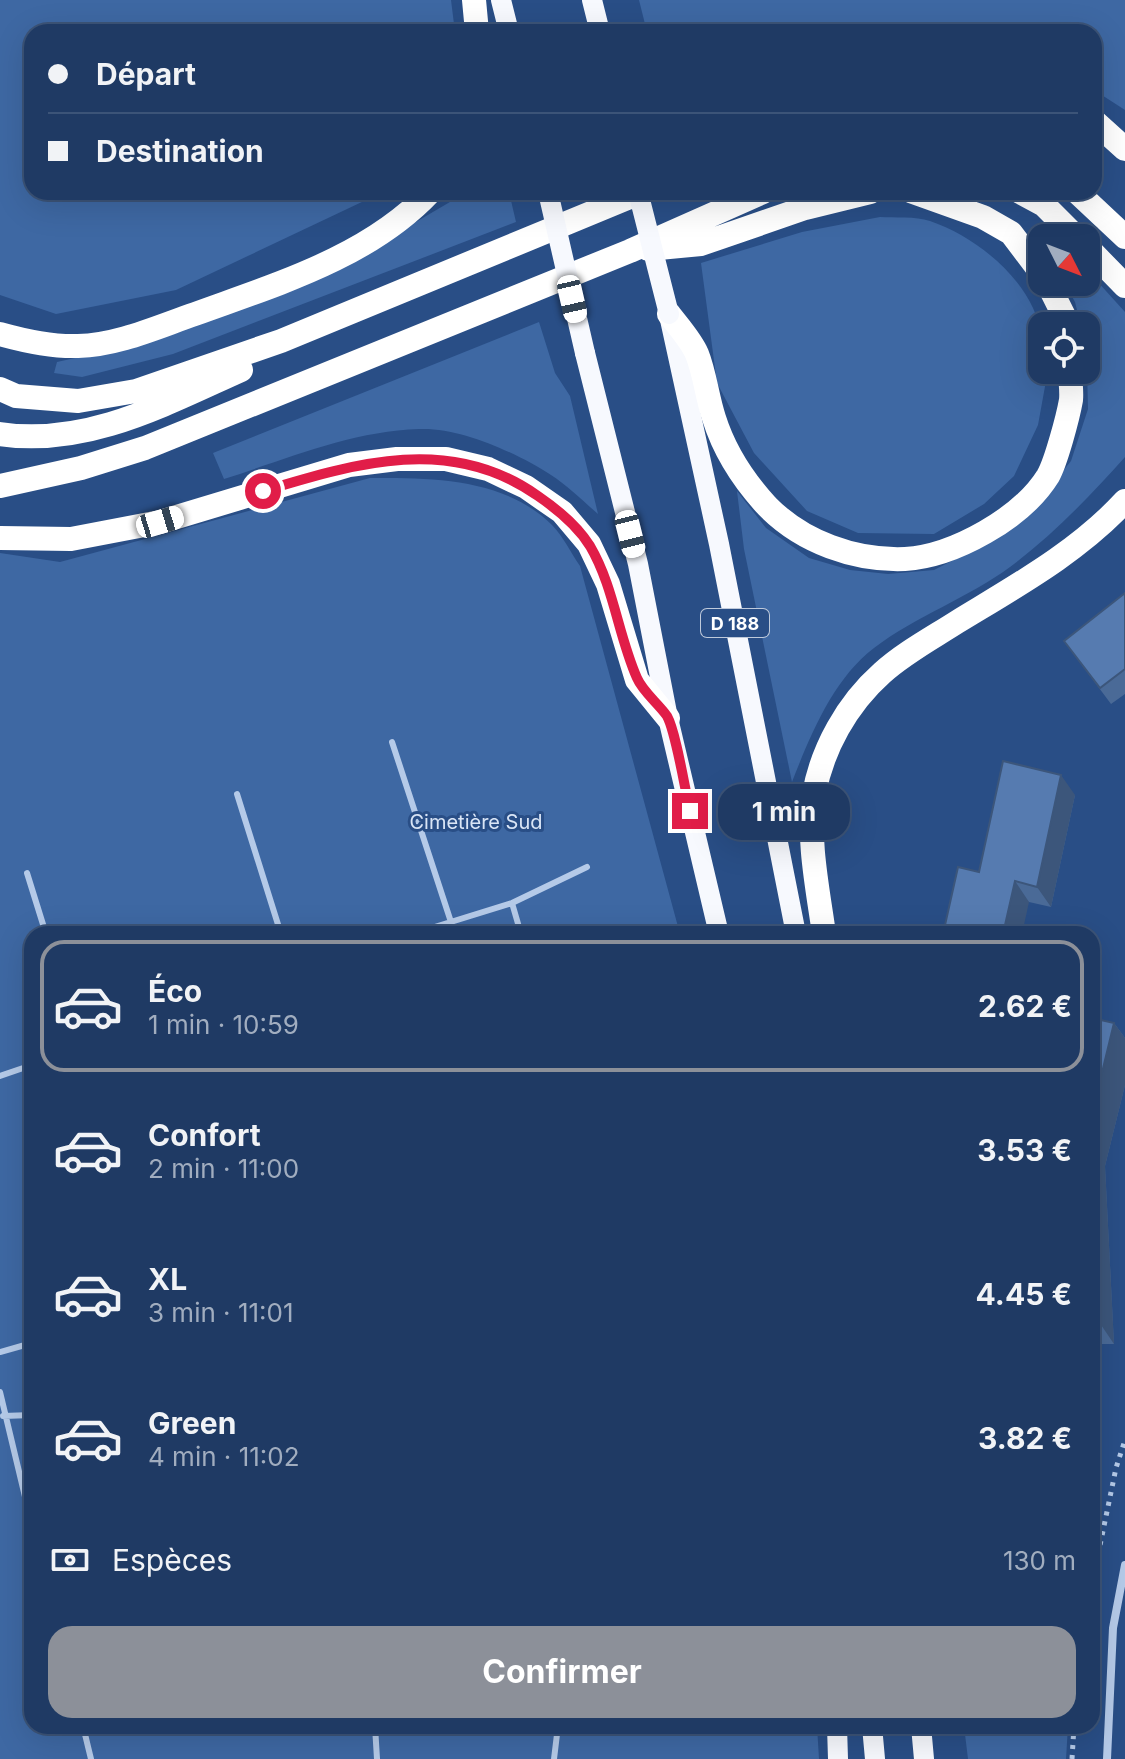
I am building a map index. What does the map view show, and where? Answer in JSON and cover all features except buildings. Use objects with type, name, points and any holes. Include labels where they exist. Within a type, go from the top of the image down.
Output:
[{"type":"highway","points":[[474,0],[476,24]]},
{"type":"highway","points":[[1102,128],[1125,149]]},
{"type":"highway","points":[[0,334],[31,343],[79,346],[129,337],[287,280],[351,250],[409,214],[422,200]]},
{"type":"highway","points":[[0,389],[16,396],[78,401],[136,391],[281,341],[621,200]]},
{"type":"highway","points":[[0,486],[81,468],[145,448],[630,251],[745,200]]},
{"type":"highway","points":[[630,251],[701,244],[838,200]]},
{"type":"highway","points":[[935,200],[983,217],[1011,233],[1028,255]]},
{"type":"highway","points":[[1035,200],[1063,224]]},
{"type":"highway","points":[[1086,200],[1125,237]]},
{"type":"highway","points":[[1100,260],[1125,286]]},
{"type":"highway","points":[[669,314],[697,352],[714,419],[733,461],[767,506],[797,533],[833,549],[866,556],[906,559],[943,550],[988,533],[1020,507],[1048,475],[1071,399],[1070,384]]},
{"type":"highway","points":[[0,434],[24,438],[85,432],[144,413],[261,361],[281,341]]},
{"type":"highway","points":[[0,538],[71,539],[160,522],[349,465],[397,459],[446,459],[488,469],[526,487],[562,512],[589,544],[608,584],[637,680],[668,718]]},
{"type":"highway","points":[[823,926],[812,830],[814,795],[823,761],[837,730],[857,700],[882,673],[919,646],[1072,549],[1110,518],[1125,501]]},
{"type":"main road","points":[[501,0],[507,24]]},
{"type":"main road","points":[[592,0],[598,24]]},
{"type":"main road","points":[[550,200],[638,564],[668,718],[717,926]]},
{"type":"main road","name":"D 188","points":[[642,200],[719,544],[794,926]]},
{"type":"main road","points":[[837,1734],[838,1759]]},
{"type":"main road","points":[[873,1734],[875,1759]]},
{"type":"main road","points":[[922,1734],[924,1759]]},
{"type":"street","points":[[1107,1759],[1113,1628],[1125,1565]]},
{"type":"lane","points":[[392,742],[451,922]]},
{"type":"lane","points":[[237,794],[278,926]]},
{"type":"lane","points":[[438,926],[512,903],[587,867]]},
{"type":"lane","points":[[27,873],[44,926]]},
{"type":"lane","points":[[512,903],[519,926]]},
{"type":"lane","points":[[0,1076],[24,1068]]},
{"type":"lane","points":[[0,1352],[24,1345]]},
{"type":"lane","points":[[0,1392],[2,1417],[24,1497]]},
{"type":"lane","points":[[2,1417],[24,1416]]},
{"type":"lane","points":[[85,1734],[91,1759]]},
{"type":"lane","points":[[375,1734],[377,1759]]},
{"type":"lane","points":[[554,1759],[557,1734]]},
{"type":"path","points":[[1100,1545],[1125,1440]]},
{"type":"path","points":[[1072,1759],[1074,1734]]},
{"type":"green space","points":[[0,0],[451,0],[454,24],[24,24],[24,200],[366,200],[176,290],[56,314],[0,295]]},
{"type":"green space","points":[[639,0],[1125,0],[1125,110],[1102,95],[1102,24],[645,24]]},
{"type":"green space","points":[[453,200],[511,200],[516,222],[173,354],[82,377],[54,373],[57,362],[147,342],[375,246]]},
{"type":"green space","points":[[880,217],[930,221],[961,235],[990,255],[1015,280],[1033,308],[1035,312],[1028,312],[1028,384],[1045,384],[1038,425],[1014,476],[984,504],[934,534],[858,533],[807,511],[754,453],[717,383],[701,263],[802,232]]},
{"type":"green space","points":[[1100,284],[1125,312],[1125,457],[1070,515],[1010,567],[890,637],[859,661],[824,709],[792,782],[744,549],[737,491],[766,528],[809,558],[850,570],[888,574],[934,570],[989,542],[1037,503],[1071,461],[1088,409],[1087,384],[1100,384],[1100,312],[1078,312],[1072,296],[1100,296]]},
{"type":"green space","points":[[539,322],[555,373],[570,396],[598,514],[557,479],[522,458],[470,437],[435,430],[394,431],[344,440],[224,479],[213,453]]},
{"type":"green space","name":"Cimetière Sud","points":[[370,478],[443,480],[467,484],[490,489],[533,509],[552,525],[580,566],[678,926],[24,926],[24,1734],[817,1734],[819,1759],[0,1759],[0,553],[60,562]]},
{"type":"green space","points":[[965,1734],[1068,1734],[1066,1759],[968,1759]]},
{"type":"route","points":[[263,491],[349,465],[397,459],[446,459],[488,469],[526,487],[562,512],[589,544],[608,584],[637,680],[668,718],[690,811]]}]
